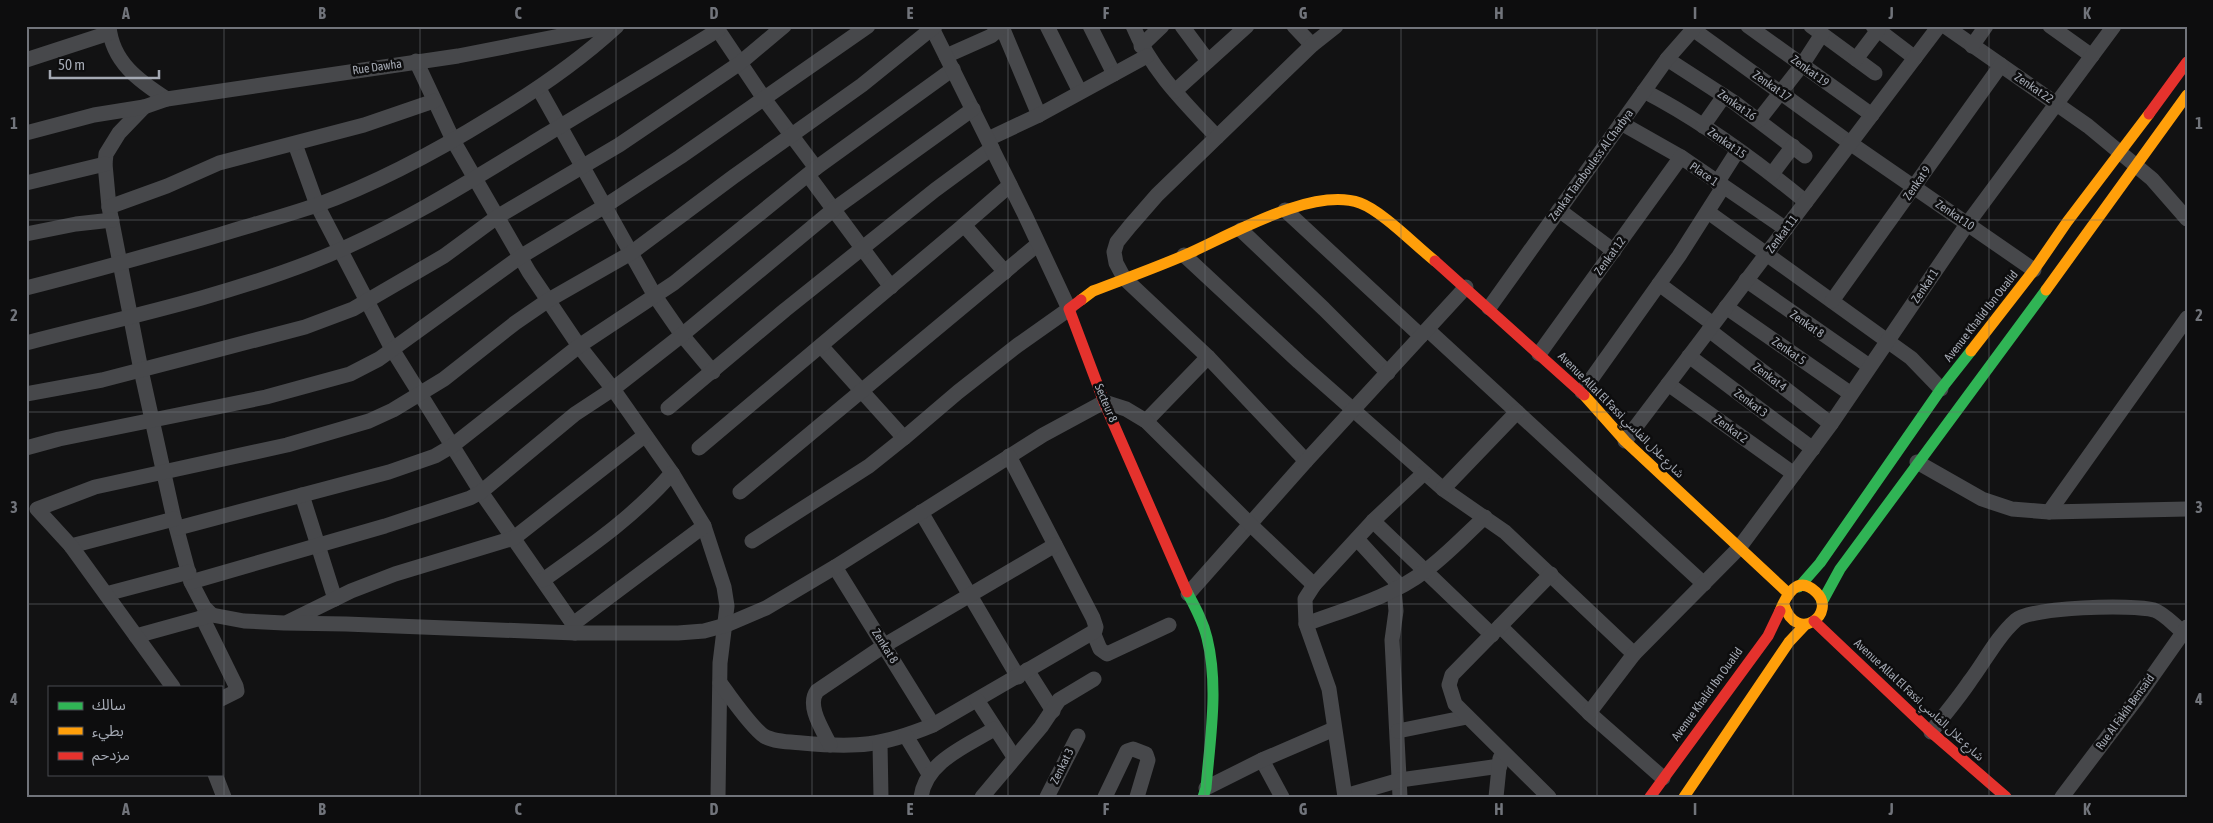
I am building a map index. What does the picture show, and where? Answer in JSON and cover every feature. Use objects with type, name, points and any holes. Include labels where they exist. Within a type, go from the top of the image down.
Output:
[{"type":"main road","name":"Avenue Khalid Ibn Oualid","points":[[1798,587],[1820,563],[1941,389],[2034,270],[2067,222],[2120,154],[2187,62]]},
{"type":"main road","points":[[1684,797],[1789,642],[1820,614],[1822,602],[1840,569],[1917,462],[2077,249],[2187,95]]},
{"type":"main road","name":"Avenue Allal El Fassi شارع علال الفاسي","points":[[1285,210],[1314,201],[1344,199],[1362,202],[1385,219],[1466,287],[1582,392],[1625,441],[1788,593]]},
{"type":"main road","points":[[1068,309],[1093,291],[1184,255],[1285,210]]},
{"type":"main road","name":"Secteur 8","points":[[1068,309],[1104,402],[1205,629],[1212,656],[1204,792]]},
{"type":"main road","points":[[1810,623],[1792,622],[1784,612],[1788,593],[1798,587],[1811,588],[1820,596],[1822,602]]},
{"type":"main road","name":"Avenue Khalid Ibn Oualid","points":[[1650,797],[1772,630],[1784,605]]},
{"type":"main road","name":"Avenue Allal El Fassi شارع علال الفاسي","points":[[1810,623],[2006,797]]},
{"type":"street","name":"Rue Dawha","points":[[144,107],[167,99],[458,56],[611,26]]},
{"type":"street","points":[[26,288],[121,264],[317,204],[374,181],[454,142],[538,89],[575,63],[617,26]]},
{"type":"street","points":[[26,394],[102,380],[306,327],[339,316],[367,302],[444,256],[497,217],[582,168],[740,63],[784,26]]},
{"type":"street","points":[[26,448],[58,439],[266,397],[350,374],[367,366],[520,257],[605,206],[765,100],[868,26]]},
{"type":"street","points":[[1047,26],[1080,92]]},
{"type":"street","points":[[1090,26],[1114,74]]},
{"type":"street","points":[[1133,26],[1144,51],[1175,91],[1217,137]]},
{"type":"street","points":[[668,408],[990,144],[1114,74],[1144,51],[1162,26]]},
{"type":"street","points":[[1182,26],[1208,61]]},
{"type":"street","points":[[1175,91],[1247,26]]},
{"type":"street","points":[[1294,26],[1312,45]]},
{"type":"street","points":[[1306,461],[1208,357],[1124,278],[1116,262],[1114,252],[1117,242],[1157,195],[1312,45],[1336,26]]},
{"type":"street","name":"Zenkat 19","points":[[1748,26],[1872,115]]},
{"type":"street","name":"Zenkat 11","points":[[1625,441],[1939,26]]},
{"type":"street","name":"Zenkat 22","points":[[1946,26],[2057,104],[2152,179],[2186,217]]},
{"type":"street","points":[[1972,46],[1986,26]]},
{"type":"street","points":[[2050,26],[2092,56]]},
{"type":"street","name":"Zenkat 1","points":[[1589,713],[1634,654],[1738,548],[1831,424],[1968,223],[2114,26]]},
{"type":"street","points":[[172,686],[71,546],[37,509],[95,487],[281,447],[341,430],[381,416],[420,394],[463,365],[515,323],[547,301],[631,253],[862,85],[932,27]]},
{"type":"street","name":"Secteur 8","points":[[932,27],[1068,309]]},
{"type":"street","points":[[71,546],[302,495],[413,464],[434,456],[452,446],[579,346],[655,296],[950,63],[1003,27],[1039,115]]},
{"type":"street","points":[[26,343],[131,318],[224,292],[311,262],[339,250],[389,226],[474,179],[621,91],[717,28],[765,100],[792,135],[834,209],[891,287]]},
{"type":"street","name":"Zenkat Tarabouless Al Charbya","points":[[1489,308],[1667,59],[1695,28]]},
{"type":"street","name":"Zenkat 17","points":[[1695,28],[1850,143]]},
{"type":"street","points":[[1856,59],[1876,28],[1915,58]]},
{"type":"street","points":[[26,60],[109,30],[118,55],[130,73],[167,99]]},
{"type":"street","points":[[1759,120],[1802,65],[1817,30],[1875,73]]},
{"type":"street","name":"Zenkat 16","points":[[1667,59],[1759,120],[1799,151],[1772,174]]},
{"type":"street","points":[[416,62],[474,179],[547,301],[613,389],[672,474],[704,526],[724,587],[727,606],[720,683],[718,797]]},
{"type":"street","name":"Zenkat 9","points":[[1832,301],[2001,65]]},
{"type":"street","points":[[538,89],[655,296],[682,335],[713,372]]},
{"type":"street","name":"Zenkat 15","points":[[1644,91],[1684,112],[1772,174],[1806,202]]},
{"type":"street","points":[[1703,126],[1724,96]]},
{"type":"street","points":[[26,234],[76,224],[110,214],[154,191],[219,164],[364,125],[434,100]]},
{"type":"street","points":[[26,133],[94,115],[144,107]]},
{"type":"street","points":[[144,107],[125,124],[106,154],[105,164],[110,214],[141,370],[190,577],[236,686],[237,691],[222,698]]},
{"type":"street","points":[[106,594],[190,577],[318,544],[440,509],[481,492],[575,414],[613,389],[682,335],[834,209],[973,109]]},
{"type":"street","name":"Place 1","points":[[1621,123],[1681,157],[1786,228]]},
{"type":"street","name":"Zenkat 10","points":[[1850,143],[2034,270]]},
{"type":"street","points":[[295,144],[317,204],[339,250],[392,349],[481,492],[543,580],[574,628]]},
{"type":"street","points":[[1582,392],[1708,212],[1738,150]]},
{"type":"street","name":"Zenkat 12","points":[[1539,354],[1681,157]]},
{"type":"street","points":[[26,183],[105,164]]},
{"type":"street","points":[[699,448],[1010,186]]},
{"type":"street","points":[[1285,210],[1517,412],[1704,584]]},
{"type":"street","points":[[1559,210],[1614,251]]},
{"type":"street","points":[[1708,212],[1911,358],[1941,389]]},
{"type":"street","points":[[964,225],[1004,272]]},
{"type":"street","points":[[1241,230],[1388,373]]},
{"type":"street","points":[[740,492],[1038,244]]},
{"type":"street","points":[[1184,255],[1299,362],[1424,473],[1443,489],[1485,517],[1551,574],[1634,654]]},
{"type":"street","name":"Zenkat 8","points":[[1746,280],[1869,366]]},
{"type":"street","name":"Zenkat 4","points":[[1659,284],[1831,424]]},
{"type":"street","points":[[1188,594],[1306,461],[1466,287]]},
{"type":"street","name":"Zenkat 5","points":[[1726,307],[1851,394]]},
{"type":"street","points":[[752,541],[862,470],[904,438],[958,392],[1068,309]]},
{"type":"street","points":[[2049,512],[2187,318]]},
{"type":"street","points":[[822,346],[904,438]]},
{"type":"street","name":"Zenkat 3","points":[[1689,356],[1813,449]]},
{"type":"street","points":[[1146,420],[1208,357]]},
{"type":"street","name":"Zenkat 2","points":[[1668,384],[1794,474]]},
{"type":"street","points":[[136,636],[207,616],[244,621],[284,623],[574,628],[678,633],[704,631],[726,626],[766,608],[836,567],[1043,435],[1104,402],[1126,409],[1146,420],[1250,525],[1314,585]]},
{"type":"street","points":[[1443,489],[1517,412]]},
{"type":"street","points":[[284,623],[395,574],[514,538],[601,472],[644,436]]},
{"type":"street","points":[[720,683],[766,737],[830,745],[856,746],[880,743],[906,736],[934,725],[1093,632],[1096,627],[1093,618],[1009,456]]},
{"type":"street","points":[[1917,462],[1982,499],[2012,509],[2049,512],[2187,509]]},
{"type":"street","points":[[1424,473],[1373,521],[1306,596],[1304,607],[1306,624],[1329,689],[1345,797],[1400,780],[1500,766]]},
{"type":"street","points":[[543,580],[614,528],[654,493],[672,474]]},
{"type":"street","points":[[302,495],[335,599]]},
{"type":"street","points":[[921,512],[970,596],[1022,674],[1052,710]]},
{"type":"street","points":[[1306,624],[1397,588],[1425,571],[1485,517]]},
{"type":"street","points":[[1373,521],[1425,571],[1663,778]]},
{"type":"street","points":[[574,628],[704,526]]},
{"type":"street","points":[[1356,539],[1397,588],[1392,640],[1400,797]]},
{"type":"street","points":[[830,745],[813,706],[814,695],[820,688],[885,645],[1055,545]]},
{"type":"street","name":"Zenkat 8","points":[[836,567],[934,725]]},
{"type":"street","points":[[1549,797],[1455,704],[1448,685],[1452,675],[1551,574]]},
{"type":"street","points":[[1931,732],[1994,646],[2022,615],[2056,610],[2142,608],[2160,613],[2185,631]]},
{"type":"street","points":[[1093,632],[1100,649],[1107,654],[1169,625]]},
{"type":"street","name":"Rue Al Fakih Bensaïd","points":[[2062,797],[2185,631]]},
{"type":"street","points":[[982,797],[1062,698],[1094,679]]},
{"type":"street","points":[[977,700],[994,729],[1014,757]]},
{"type":"street","points":[[1398,731],[1467,717]]},
{"type":"street","points":[[921,797],[929,774],[941,762],[994,729]]},
{"type":"street","points":[[1204,792],[1262,760],[1334,729]]},
{"type":"street","points":[[906,736],[929,774]]},
{"type":"street","name":"Zenkat 3","points":[[1047,797],[1078,736]]},
{"type":"street","points":[[880,743],[881,797]]},
{"type":"street","points":[[1105,797],[1127,751],[1133,750],[1143,752],[1148,758],[1137,797]]},
{"type":"street","points":[[1496,797],[1501,750]]},
{"type":"street","points":[[1262,760],[1282,797]]},
{"type":"street","points":[[216,776],[224,797]]},
{"type":"traffic: fast","points":[[1822,602],[1840,569],[2046,290]]},
{"type":"traffic: fast","points":[[1799,587],[1820,563],[1941,389],[1971,351]]},
{"type":"traffic: fast","points":[[1187,592],[1205,632],[1211,657],[1213,694],[1211,732],[1206,788],[1203,797]]},
{"type":"traffic: slow","points":[[2046,290],[2187,95]]},
{"type":"traffic: slow","points":[[1971,351],[2034,270],[2067,222],[2149,114]]},
{"type":"traffic: slow","points":[[1081,300],[1093,291],[1185,255],[1271,216],[1319,201],[1341,200],[1360,203],[1369,207],[1435,261]]},
{"type":"traffic: slow","points":[[1584,395],[1625,441],[1788,593]]},
{"type":"traffic: slow","points":[[1780,611],[1785,599],[1793,589],[1803,585],[1816,592],[1821,600],[1822,609],[1819,616],[1806,624],[1798,623],[1790,617],[1784,605]]},
{"type":"traffic: slow","points":[[1684,797],[1789,642],[1805,625]]},
{"type":"traffic: jam","points":[[2149,114],[2187,62]]},
{"type":"traffic: jam","points":[[1435,261],[1584,395]]},
{"type":"traffic: jam","points":[[1081,300],[1069,309],[1104,402],[1187,592]]},
{"type":"traffic: jam","points":[[1650,797],[1768,636],[1780,611]]},
{"type":"traffic: jam","points":[[1814,621],[1931,732],[2006,797]]}]
